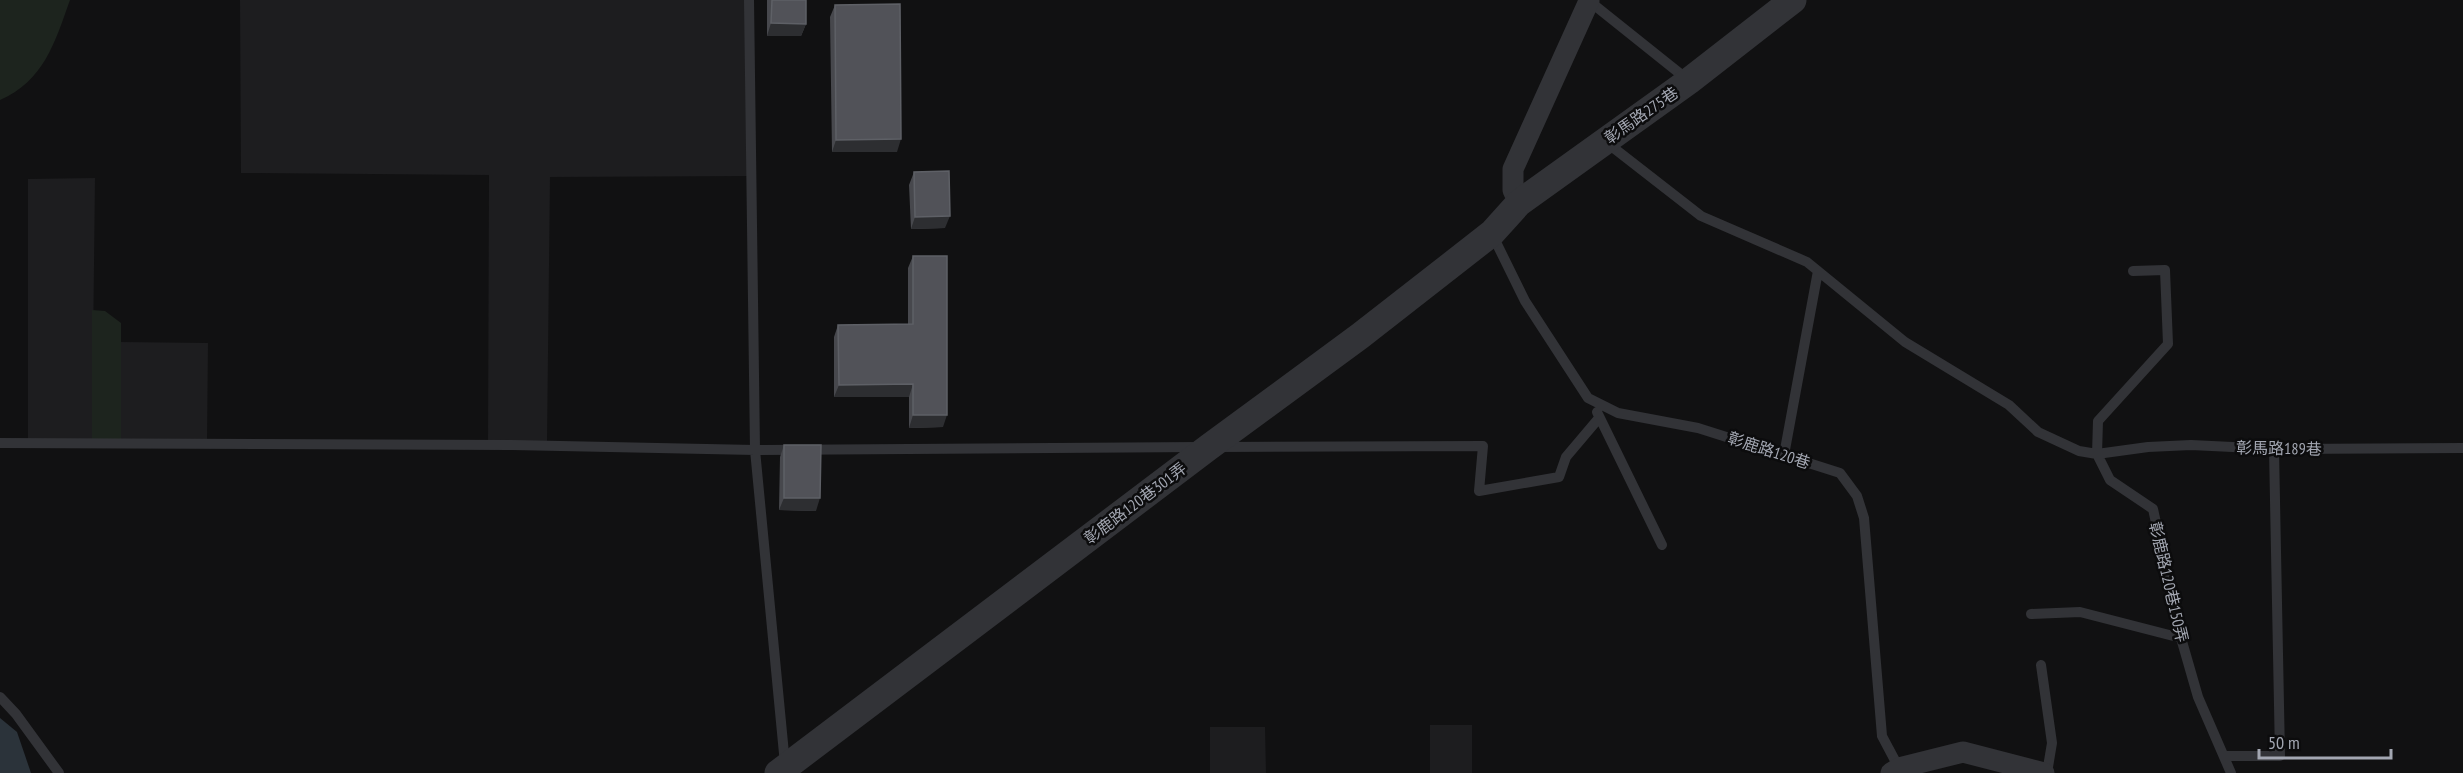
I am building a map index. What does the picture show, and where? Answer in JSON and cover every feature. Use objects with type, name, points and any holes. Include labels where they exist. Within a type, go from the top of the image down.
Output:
[{"type":"street","name":"彰馬路275巷","points":[[1492,233],[1519,203],[1689,81],[1793,0]]},
{"type":"street","points":[[1519,203],[1513,190],[1513,169],[1588,1]]},
{"type":"street","name":"彰鹿路120巷301弄","points":[[782,771],[1209,447],[1360,336],[1492,233]]},
{"type":"street","name":"彰鹿路120巷","points":[[1895,771],[1963,752],[2046,773]]},
{"type":"lane","points":[[749,0],[755,450],[782,771]]},
{"type":"lane","points":[[1588,1],[1689,81]]},
{"type":"lane","points":[[1605,141],[1701,216],[1807,262],[1905,342],[2009,405],[2038,432],[2079,451],[2097,454]]},
{"type":"lane","name":"彰鹿路120巷","points":[[1492,233],[1525,301],[1588,398],[1618,413],[1698,428],[1840,473],[1857,496],[1864,518],[1882,736],[1895,771]]},
{"type":"lane","name":"彰鹿路120巷150弄","points":[[2133,271],[2165,270],[2168,344],[2098,421],[2097,454],[2110,480],[2153,509],[2181,638],[2198,697],[2231,773]]},
{"type":"lane","points":[[1784,455],[1818,271]]},
{"type":"lane","points":[[1593,400],[1599,418],[1662,545]]},
{"type":"lane","points":[[0,443],[512,445],[755,450],[1483,446],[1479,492],[1559,477],[1566,457],[1599,418]]},
{"type":"lane","name":"彰馬路189巷","points":[[2097,454],[2191,444],[2274,449],[2463,448]]},
{"type":"lane","points":[[2225,756],[2280,756],[2274,449]]},
{"type":"lane","points":[[2031,614],[2080,612],[2181,638]]},
{"type":"lane","points":[[2041,665],[2052,743],[2046,773]]},
{"type":"lane","points":[[0,697],[16,714],[59,773]]},
{"type":"shaded area","points":[[0,0],[70,0],[53,45],[38,71],[15,92],[0,100]]},
{"type":"shaded area","points":[[240,0],[750,0],[751,176],[550,177],[547,443],[488,443],[489,175],[241,173]]},
{"type":"shaded area","points":[[95,178],[92,440],[28,440],[28,179]]},
{"type":"shaded area","points":[[92,310],[105,311],[121,323],[121,443],[92,440]]},
{"type":"shaded area","points":[[121,342],[208,343],[207,443],[121,443]]},
{"type":"shaded area","points":[[0,718],[17,732],[31,773],[0,773]]},
{"type":"shaded area","points":[[1430,725],[1472,725],[1472,773],[1430,773]]},
{"type":"shaded area","points":[[1210,727],[1265,727],[1266,773],[1210,773]]},
{"type":"building","points":[[772,0],[806,0],[806,24],[771,23]]},
{"type":"building","points":[[900,4],[901,139],[836,140],[835,5]]},
{"type":"building","points":[[949,171],[950,216],[915,217],[914,172]]},
{"type":"building","points":[[913,256],[947,256],[947,415],[913,415],[913,384],[839,385],[838,325],[913,324]]},
{"type":"building","points":[[784,445],[821,445],[820,498],[784,498]]}]
